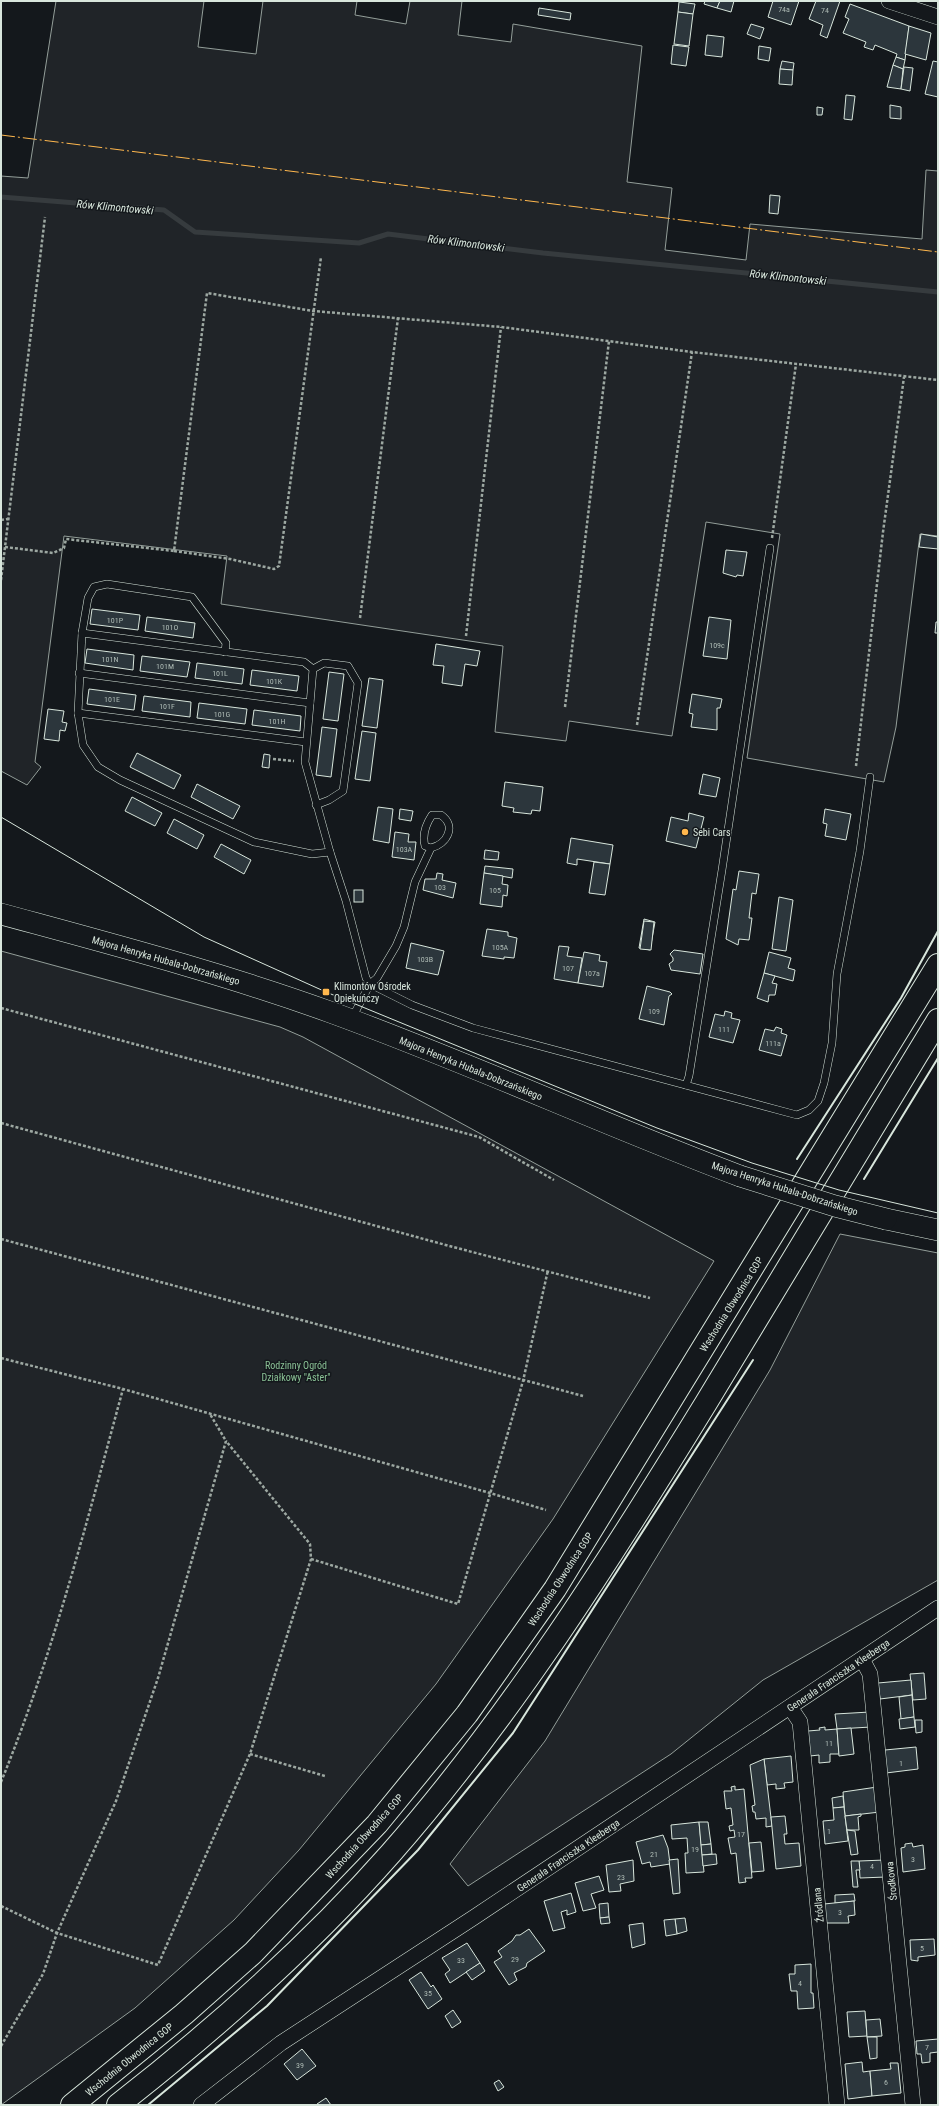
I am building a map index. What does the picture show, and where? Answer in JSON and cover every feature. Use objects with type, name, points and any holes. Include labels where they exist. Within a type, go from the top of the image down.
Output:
[{"type":"highway","name":"Wschodnia Obwodnica GOP","points":[[72,2105],[184,2014],[253,1953],[378,1824],[467,1714],[555,1589],[938,964]]},
{"type":"highway","points":[[118,2105],[178,2057],[300,1948],[390,1854],[502,1715],[578,1606],[665,1468],[938,1020]]},
{"type":"street","points":[[889,1],[938,17]]},
{"type":"street","name":"Majora Henryka Hubala-Dobrzańskiego","points":[[1,914],[143,952],[232,979],[351,1020],[740,1176],[835,1206],[938,1230]]},
{"type":"street","name":"Generała Franciszka Kleeberga","points":[[201,2105],[281,2042],[473,1918],[938,1608]]},
{"type":"street","name":"Środkowa","points":[[862,1659],[870,1674],[913,2105]]},
{"type":"street","name":"Źródlana","points":[[790,1707],[800,1722],[837,2105]]},
{"type":"lane","points":[[686,1086],[724,863],[770,548]]},
{"type":"lane","points":[[225,652],[226,643],[192,597],[107,584],[94,587],[88,598],[82,633],[79,673],[78,713],[83,745],[98,768],[120,780],[254,842],[312,854],[330,852]]},
{"type":"lane","points":[[82,633],[304,662],[313,669]]},
{"type":"lane","points":[[313,669],[324,664],[348,666],[358,683],[343,790],[329,800],[316,805]]},
{"type":"lane","points":[[313,669],[305,762],[316,805],[346,901],[366,978],[370,984],[412,1005],[473,1028],[797,1115],[809,1110],[818,1101],[824,1083],[832,1043],[837,974],[860,851],[870,777]]},
{"type":"lane","points":[[79,673],[310,703]]},
{"type":"lane","points":[[78,713],[306,742]]},
{"type":"lane","points":[[432,815],[441,815],[448,823],[450,832],[444,842],[439,846],[431,848],[426,846],[424,841],[426,823],[432,815]]},
{"type":"lane","points":[[351,1020],[362,996],[370,984],[377,978],[396,946],[404,927],[416,882],[431,848]]},
{"type":"path","points":[[1,580],[45,217]]},
{"type":"path","points":[[5,547],[53,553],[64,548],[66,539],[174,551],[274,569],[279,566],[321,257]]},
{"type":"path","points":[[174,551],[208,293],[314,311],[501,327],[692,352],[938,380]]},
{"type":"path","points":[[360,618],[398,318]]},
{"type":"path","points":[[466,636],[501,327]]},
{"type":"path","points":[[566,706],[609,341]]},
{"type":"path","points":[[636,725],[692,352]]},
{"type":"path","points":[[770,548],[796,364]]},
{"type":"path","points":[[856,766],[882,532],[904,377]]},
{"type":"path","points":[[1,520],[8,519]]},
{"type":"path","points":[[273,759],[305,762]]},
{"type":"path","points":[[1,1008],[479,1137],[554,1180]]},
{"type":"path","points":[[1,1123],[453,1247],[548,1270],[650,1298]]},
{"type":"path","points":[[1,1239],[583,1396]]},
{"type":"path","points":[[311,1559],[458,1604],[523,1381],[548,1270]]},
{"type":"path","points":[[1,1358],[123,1389],[546,1510]]},
{"type":"path","points":[[1,1782],[15,1747],[71,1579],[123,1389]]},
{"type":"path","points":[[1,1906],[58,1933],[158,1965],[250,1754],[311,1559],[310,1544],[226,1441],[210,1414]]},
{"type":"path","points":[[1,2046],[43,1974],[58,1933],[116,1800],[158,1678],[226,1441]]},
{"type":"path","points":[[250,1754],[325,1776]]},
{"type":"green space","points":[[56,1],[204,1],[198,47],[256,54],[263,1],[357,1],[355,15],[406,24],[410,1],[462,1],[458,35],[511,42],[513,24],[642,46],[627,182],[672,188],[665,250],[746,260],[750,224],[922,239],[926,170],[938,171],[938,536],[920,534],[896,727],[884,782],[747,758],[780,534],[706,522],[672,736],[569,721],[566,741],[495,732],[503,646],[221,604],[227,556],[64,536],[35,762],[41,767],[27,785],[1,771],[1,176],[28,178]]},
{"type":"green space","name":"Rodzinny Ogród Działkowy \"Aster\"","points":[[1,951],[280,1027],[303,1037],[714,1261],[553,1519],[436,1684],[299,1850],[234,1920],[135,2008],[1,2105]]},
{"type":"green space","points":[[840,1234],[938,1253],[938,1580],[763,1680],[671,1754],[468,1886],[450,1864],[545,1741],[770,1370]]},
{"type":"building","points":[[705,1],[720,1],[717,8],[704,4]]},
{"type":"building","points":[[720,1],[734,1],[731,12],[717,8]]},
{"type":"building","points":[[773,1],[799,1],[791,25],[768,17]]},
{"type":"building","points":[[816,1],[840,1],[827,38],[820,35],[823,25],[809,19]]},
{"type":"building","points":[[679,2],[695,4],[693,14],[678,12]]},
{"type":"building","points":[[850,4],[909,26],[905,60],[896,57],[897,54],[875,45],[873,50],[864,47],[866,42],[843,33],[849,19],[845,17]]},
{"type":"building","points":[[539,8],[571,13],[570,20],[538,15]]},
{"type":"building","points":[[678,12],[693,14],[689,46],[674,44]]},
{"type":"building","points":[[751,24],[764,28],[760,39],[747,34]]},
{"type":"building","points":[[909,26],[931,33],[926,60],[905,54]]},
{"type":"building","points":[[707,35],[724,37],[722,57],[705,55]]},
{"type":"building","points":[[673,45],[689,47],[686,66],[671,64]]},
{"type":"building","points":[[759,46],[771,48],[769,61],[758,59]]},
{"type":"building","points":[[896,57],[905,60],[903,69],[893,65]]},
{"type":"building","points":[[782,61],[794,63],[793,70],[780,69]]},
{"type":"building","points":[[933,61],[938,62],[938,97],[925,94]]},
{"type":"building","points":[[893,65],[903,69],[901,89],[887,87]]},
{"type":"building","points":[[904,67],[913,68],[910,91],[901,89]]},
{"type":"building","points":[[780,69],[793,70],[792,85],[779,84]]},
{"type":"building","points":[[846,95],[855,96],[852,120],[844,119]]},
{"type":"building","points":[[890,105],[901,107],[901,119],[890,118]]},
{"type":"building","points":[[817,107],[823,108],[822,115],[817,115]]},
{"type":"building","points":[[770,195],[780,196],[778,214],[769,213]]},
{"type":"building","points":[[921,534],[938,537],[938,549],[919,547]]},
{"type":"building","points":[[726,550],[747,552],[743,576],[737,575],[736,577],[723,573]]},
{"type":"building","points":[[92,609],[140,615],[138,630],[90,624]]},
{"type":"building","points":[[147,617],[195,623],[193,638],[145,631]]},
{"type":"building","points":[[709,617],[731,620],[727,659],[703,656]]},
{"type":"building","points":[[936,622],[938,622],[938,633],[935,633]]},
{"type":"building","points":[[436,644],[480,651],[477,666],[465,664],[462,686],[442,683],[444,666],[433,665]]},
{"type":"building","points":[[87,649],[134,655],[133,670],[85,663]]},
{"type":"building","points":[[142,656],[190,662],[187,677],[140,671]]},
{"type":"building","points":[[197,663],[244,669],[242,684],[195,678]]},
{"type":"building","points":[[252,670],[299,676],[297,691],[250,685]]},
{"type":"building","points":[[329,672],[344,674],[338,721],[323,719]]},
{"type":"building","points":[[369,678],[383,680],[377,728],[362,726]]},
{"type":"building","points":[[89,689],[136,695],[134,710],[87,704]]},
{"type":"building","points":[[692,694],[722,699],[720,708],[717,708],[717,730],[691,727],[693,714],[689,713]]},
{"type":"building","points":[[144,696],[191,702],[190,717],[142,711]]},
{"type":"building","points":[[199,703],[247,709],[245,724],[197,718]]},
{"type":"building","points":[[48,709],[64,711],[62,722],[67,723],[65,731],[60,730],[59,741],[44,739]]},
{"type":"building","points":[[254,710],[301,716],[300,731],[252,725]]},
{"type":"building","points":[[322,727],[337,729],[331,777],[316,775]]},
{"type":"building","points":[[362,731],[376,733],[370,781],[355,779]]},
{"type":"building","points":[[137,753],[181,775],[174,789],[130,767]]},
{"type":"building","points":[[264,754],[270,755],[269,768],[262,767]]},
{"type":"building","points":[[703,774],[720,778],[716,797],[699,794]]},
{"type":"building","points":[[505,782],[543,787],[540,811],[532,810],[531,814],[513,812],[514,808],[502,806]]},
{"type":"building","points":[[197,784],[240,806],[233,819],[191,797]]},
{"type":"building","points":[[132,797],[162,813],[155,826],[125,811]]},
{"type":"building","points":[[378,807],[393,809],[389,843],[373,840]]},
{"type":"building","points":[[400,809],[413,811],[411,821],[399,819]]},
{"type":"building","points":[[825,809],[851,814],[846,840],[825,836],[827,824],[823,823]]},
{"type":"building","points":[[689,813],[704,817],[696,848],[666,841],[671,817],[688,821]]},
{"type":"building","points":[[174,819],[204,835],[197,849],[167,833]]},
{"type":"building","points":[[395,832],[409,834],[408,842],[416,842],[414,860],[392,857]]},
{"type":"building","points":[[571,838],[613,845],[610,864],[577,859],[577,865],[567,863]]},
{"type":"building","points":[[221,844],[251,860],[244,874],[214,857]]},
{"type":"building","points":[[485,850],[499,852],[498,860],[484,859]]},
{"type":"building","points":[[594,862],[610,864],[605,895],[589,893]]},
{"type":"building","points":[[485,866],[513,869],[512,878],[484,873]]},
{"type":"building","points":[[739,871],[759,874],[756,894],[752,893],[749,918],[752,918],[749,940],[739,939],[738,945],[726,939],[733,889],[736,890]]},
{"type":"building","points":[[437,873],[443,874],[442,880],[456,883],[453,898],[423,890],[425,879],[436,879]]},
{"type":"building","points":[[484,873],[503,876],[502,884],[508,885],[507,896],[503,895],[502,907],[480,904]]},
{"type":"building","points":[[354,890],[363,890],[363,902],[354,902]]},
{"type":"building","points":[[779,897],[793,900],[786,951],[772,949]]},
{"type":"building","points":[[644,919],[655,922],[650,950],[639,948]]},
{"type":"building","points":[[644,921],[654,922],[651,950],[640,949]]},
{"type":"building","points":[[487,929],[508,932],[508,936],[517,938],[514,958],[504,957],[504,959],[482,956]]},
{"type":"building","points":[[411,943],[444,951],[438,975],[406,968]]},
{"type":"building","points":[[559,946],[569,947],[567,956],[582,958],[578,983],[554,979]]},
{"type":"building","points":[[674,950],[703,954],[700,974],[671,970],[669,964],[673,961],[673,958],[670,954]]},
{"type":"building","points":[[584,952],[600,955],[599,961],[607,962],[603,987],[578,983]]},
{"type":"building","points":[[769,952],[791,958],[788,968],[795,970],[793,981],[764,973]]},
{"type":"building","points":[[764,973],[775,976],[772,983],[777,984],[775,995],[769,995],[768,1002],[757,998]]},
{"type":"building","points":[[647,986],[670,992],[672,994],[669,996],[664,1025],[639,1019]]},
{"type":"building","points":[[725,1011],[732,1013],[731,1018],[740,1020],[733,1043],[709,1037],[715,1014],[724,1016]]},
{"type":"building","points":[[776,1027],[782,1029],[781,1033],[787,1035],[781,1056],[759,1050],[765,1029],[774,1031]]},
{"type":"building","points":[[924,1673],[926,1699],[913,1700],[910,1674]]},
{"type":"building","points":[[911,1680],[912,1695],[880,1699],[878,1683]]},
{"type":"building","points":[[912,1695],[914,1717],[901,1719],[899,1697]]},
{"type":"building","points":[[870,1712],[871,1727],[837,1729],[835,1714]]},
{"type":"building","points":[[914,1717],[915,1727],[900,1729],[899,1719]]},
{"type":"building","points":[[915,1720],[922,1720],[922,1732],[916,1733]]},
{"type":"building","points":[[825,1727],[825,1730],[837,1729],[839,1754],[830,1754],[830,1762],[819,1763],[819,1755],[810,1756],[808,1731],[820,1730],[819,1728]]},
{"type":"building","points":[[851,1728],[854,1754],[839,1756],[837,1729]]},
{"type":"building","points":[[916,1747],[918,1769],[886,1773],[885,1750]]},
{"type":"building","points":[[791,1756],[793,1782],[784,1783],[785,1788],[776,1789],[776,1784],[767,1785],[764,1759]]},
{"type":"building","points":[[764,1759],[772,1826],[766,1827],[766,1818],[756,1819],[755,1812],[753,1812],[752,1806],[755,1805],[750,1765]]},
{"type":"building","points":[[735,1786],[735,1790],[744,1789],[752,1878],[745,1878],[746,1882],[739,1883],[736,1853],[731,1854],[728,1838],[735,1837],[734,1830],[730,1831],[729,1826],[733,1825],[731,1808],[726,1809],[724,1791],[732,1791],[731,1787]]},
{"type":"building","points":[[877,1787],[880,1812],[845,1816],[843,1792]]},
{"type":"building","points":[[843,1796],[844,1807],[833,1808],[832,1798]]},
{"type":"building","points":[[844,1807],[848,1841],[825,1844],[823,1821],[834,1820],[833,1808]]},
{"type":"building","points":[[861,1814],[861,1816],[858,1817],[859,1830],[847,1830],[845,1816]]},
{"type":"building","points":[[785,1816],[787,1834],[784,1834],[785,1844],[799,1843],[801,1866],[776,1869],[771,1817]]},
{"type":"building","points":[[699,1822],[704,1872],[686,1873],[685,1853],[688,1853],[687,1838],[672,1839],[671,1825]]},
{"type":"building","points":[[699,1822],[708,1822],[711,1844],[701,1845]]},
{"type":"building","points":[[847,1830],[855,1831],[858,1854],[851,1855]]},
{"type":"building","points":[[663,1835],[668,1848],[670,1864],[651,1867],[650,1862],[642,1864],[636,1842]]},
{"type":"building","points":[[761,1842],[764,1871],[752,1872],[749,1843]]},
{"type":"building","points":[[912,1843],[913,1847],[923,1845],[925,1869],[903,1872],[901,1848],[905,1847],[905,1844]]},
{"type":"building","points":[[711,1844],[712,1854],[702,1855],[701,1845]]},
{"type":"building","points":[[716,1854],[717,1864],[703,1866],[702,1855]]},
{"type":"building","points":[[678,1859],[680,1893],[673,1894],[669,1860]]},
{"type":"building","points":[[633,1860],[634,1881],[620,1884],[621,1891],[609,1892],[606,1865]]},
{"type":"building","points":[[885,1860],[886,1877],[860,1878],[859,1861]]},
{"type":"building","points":[[851,1861],[859,1861],[860,1870],[856,1870],[858,1887],[853,1887]]},
{"type":"building","points":[[599,1876],[604,1890],[591,1894],[596,1908],[583,1911],[575,1883]]},
{"type":"building","points":[[571,1893],[576,1912],[567,1915],[567,1910],[561,1912],[565,1928],[553,1931],[544,1901]]},
{"type":"building","points":[[854,1894],[855,1901],[835,1903],[835,1895]]},
{"type":"building","points":[[854,1901],[855,1915],[848,1916],[849,1923],[826,1923],[824,1904]]},
{"type":"building","points":[[608,1903],[609,1917],[600,1918],[599,1904]]},
{"type":"building","points":[[609,1917],[610,1923],[601,1924],[600,1918]]},
{"type":"building","points":[[685,1918],[687,1931],[677,1934],[675,1919]]},
{"type":"building","points":[[675,1919],[677,1934],[666,1936],[664,1920]]},
{"type":"building","points":[[643,1923],[645,1944],[632,1948],[629,1925]]},
{"type":"building","points":[[529,1929],[545,1951],[527,1963],[526,1967],[514,1973],[517,1980],[509,1985],[494,1962],[502,1957],[498,1951],[512,1941],[516,1935],[520,1935]]},
{"type":"building","points":[[934,1939],[935,1955],[918,1957],[918,1961],[911,1960],[910,1940]]},
{"type":"building","points":[[467,1943],[480,1963],[450,1983],[445,1974],[450,1970],[442,1958]]},
{"type":"building","points":[[480,1963],[485,1971],[472,1980],[466,1972]]},
{"type":"building","points":[[811,1964],[811,1993],[813,1993],[814,2008],[798,2009],[797,1991],[791,1991],[789,1974],[795,1974],[795,1965]]},
{"type":"building","points":[[421,1972],[431,1987],[433,1985],[442,1999],[428,2009],[409,1980]]},
{"type":"building","points":[[453,2010],[461,2022],[452,2028],[445,2016]]},
{"type":"building","points":[[865,2011],[867,2036],[849,2037],[847,2012]]},
{"type":"building","points":[[880,2019],[882,2036],[867,2037],[866,2020]]},
{"type":"building","points":[[867,2037],[877,2037],[877,2058],[870,2059]]},
{"type":"building","points":[[938,2039],[938,2052],[930,2053],[930,2062],[922,2063],[921,2054],[917,2054],[916,2041]]},
{"type":"building","points":[[302,2049],[316,2066],[297,2080],[284,2064]]},
{"type":"building","points":[[862,2062],[863,2072],[870,2071],[872,2096],[848,2099],[845,2064]]},
{"type":"building","points":[[890,2063],[898,2063],[901,2093],[872,2096],[870,2071],[891,2069]]},
{"type":"building","points":[[499,2080],[504,2087],[498,2091],[494,2083]]},
{"type":"building","points":[[326,2098],[331,2105],[317,2104]]},
{"type":"waterway","name":"Rów Klimontowski","points":[[1,197],[164,210],[195,232],[359,243],[388,234],[543,253],[938,292]]},
{"type":"tram line","points":[[1,817],[204,937],[326,992],[657,1128],[752,1163],[839,1190],[938,1213]]},
{"type":"wall","points":[[797,1159],[901,998],[938,931]]},
{"type":"wall","points":[[864,1179],[938,1058]]},
{"type":"wall","points":[[148,2105],[267,2006],[418,1850],[513,1733],[753,1360]]},
{"type":"power","points":[[1,135],[938,252]]},
{"type":"place","name":"Sebi Cars","points":[[685,832]]},
{"type":"place","name":"Klimontów Ośrodek Opiekuńczy","points":[[326,992]]}]
